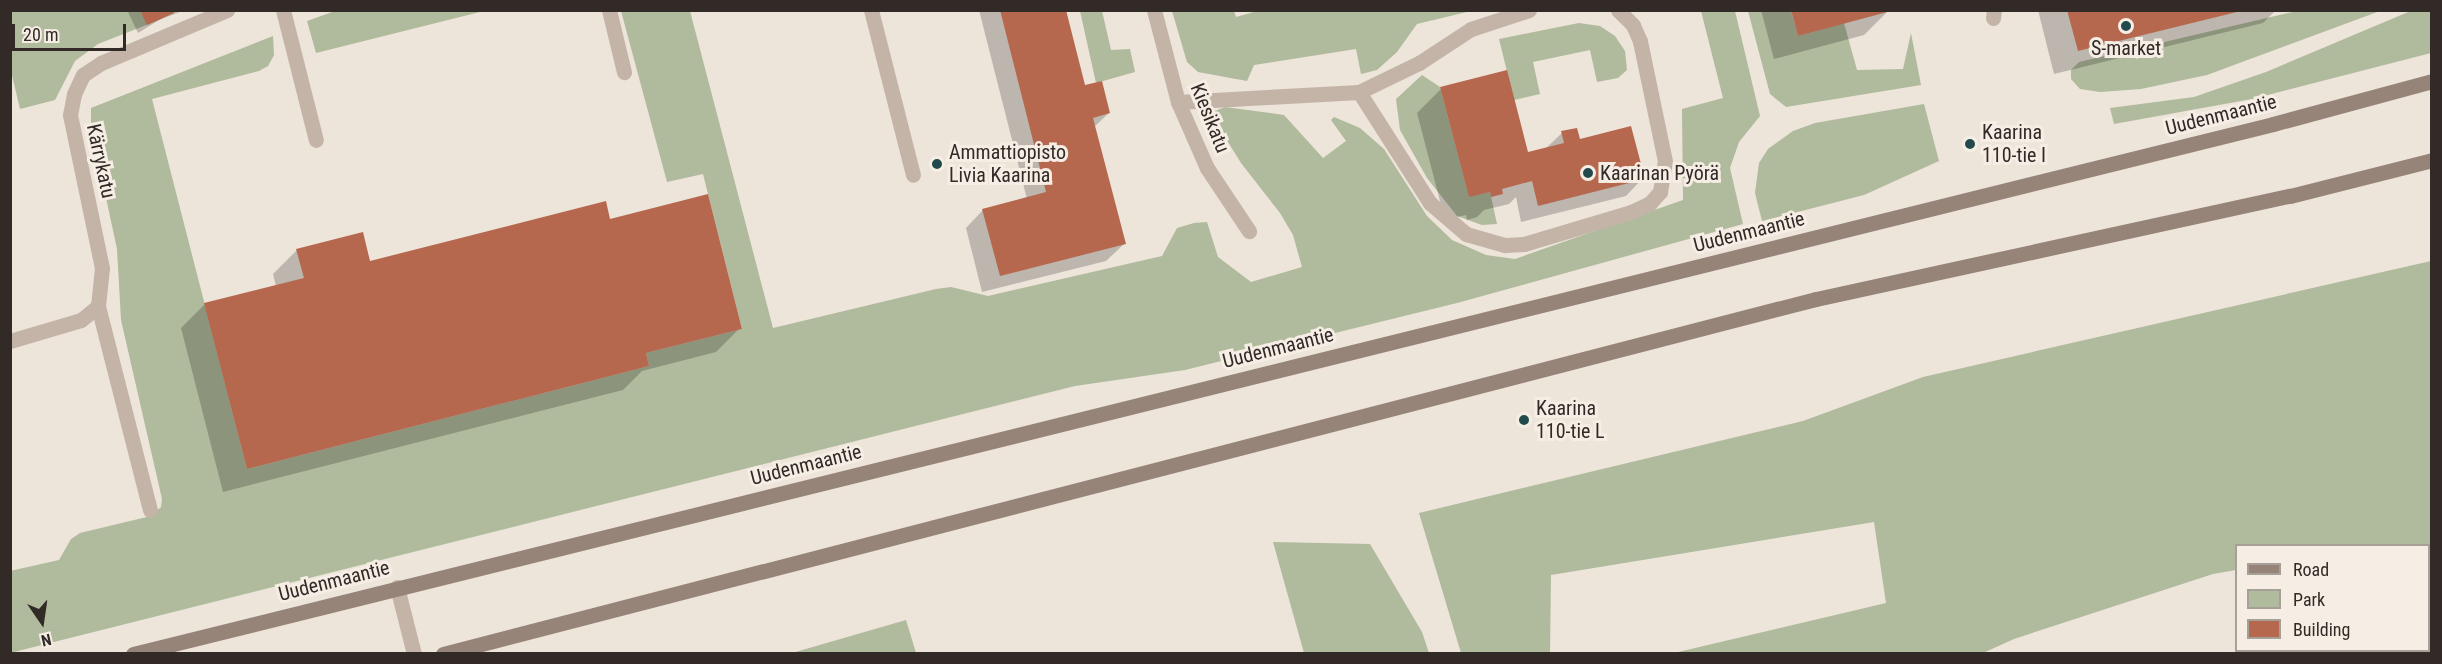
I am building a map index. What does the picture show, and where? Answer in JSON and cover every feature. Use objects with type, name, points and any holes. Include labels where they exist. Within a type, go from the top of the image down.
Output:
[{"type":"main road","name":"Uudenmaantie","points":[[133,654],[2250,130],[2432,81]]},
{"type":"main road","points":[[443,654],[1816,299],[2290,196],[2432,160]]},
{"type":"street","name":"Kärrykatu","points":[[150,510],[98,306],[103,287],[102,268],[72,132],[74,94],[83,75],[101,63],[226,10]]},
{"type":"street","points":[[283,10],[316,140]]},
{"type":"street","points":[[609,10],[624,72]]},
{"type":"street","points":[[871,10],[913,175]]},
{"type":"street","name":"Kiesikatu","points":[[1154,10],[1178,102],[1207,168],[1249,231]]},
{"type":"street","points":[[1178,102],[1359,92],[1419,63],[1471,30],[1529,10]]},
{"type":"street","points":[[1359,92],[1430,203],[1466,234],[1505,245],[1524,244],[1631,212],[1650,203],[1660,192],[1665,161],[1640,41],[1633,25],[1617,10]]},
{"type":"street","points":[[10,340],[81,320],[98,306]]},
{"type":"street","points":[[397,587],[414,654]]},
{"type":"green space","points":[[1261,10],[1471,11],[1417,24],[1397,52],[1377,70],[1361,74],[1356,49],[1254,65],[1247,81],[1198,72],[1187,62],[1172,11],[1234,11],[1236,17]]},
{"type":"green space","points":[[2413,10],[2431,11],[2431,53],[2252,99],[2114,124],[2110,108],[2194,97],[2266,72]]},
{"type":"green space","points":[[10,11],[182,11],[98,44],[75,61],[55,100],[20,109],[11,71]]},
{"type":"green space","points":[[335,11],[484,11],[316,53],[307,21]]},
{"type":"green space","points":[[621,11],[690,11],[773,328],[936,289],[951,287],[988,296],[1162,256],[1177,228],[1194,223],[1207,222],[1218,257],[1251,282],[1302,267],[1293,235],[1280,213],[1241,163],[1213,118],[1215,111],[1225,107],[1284,115],[1323,158],[1346,141],[1331,120],[1334,117],[1360,128],[1384,149],[1427,216],[1452,240],[1486,255],[1515,259],[1683,200],[1682,109],[1723,98],[1701,11],[1735,11],[1760,116],[1739,142],[1730,168],[1743,224],[1457,303],[1185,370],[1075,386],[10,653],[10,571],[59,560],[71,539],[80,533],[151,516],[161,507],[162,499],[121,320],[117,249],[91,128],[91,108],[273,36],[274,55],[268,66],[259,71],[152,99],[247,469],[649,366],[646,353],[742,329],[703,174],[667,182]]},
{"type":"green space","points":[[1080,11],[1102,11],[1111,50],[1130,49],[1135,72],[1096,83]]},
{"type":"green space","points":[[1748,11],[1791,11],[1798,36],[1844,23],[1857,70],[1903,69],[1911,33],[1921,85],[1786,107],[1770,94]]},
{"type":"green space","points":[[2297,11],[2380,11],[2207,75],[2141,89],[2100,92],[2080,89],[2071,79],[2071,70],[2079,62]]},
{"type":"green space","points":[[1579,23],[1600,26],[1615,36],[1625,51],[1627,70],[1618,78],[1597,82],[1590,50],[1533,62],[1540,94],[1514,100],[1499,39]]},
{"type":"green space","points":[[1422,75],[1440,87],[1469,196],[1490,192],[1497,224],[1482,225],[1457,216],[1427,178],[1400,130],[1396,99]]},
{"type":"green space","points":[[1924,104],[1939,161],[1864,195],[1762,221],[1755,193],[1759,163],[1768,149],[1793,131],[1815,123]]},
{"type":"green space","points":[[2431,261],[2431,546],[2430,544],[2235,544],[2235,570],[2213,574],[2014,639],[1983,653],[1674,653],[1886,603],[1874,522],[1551,575],[1550,653],[1461,653],[1419,513],[1803,421],[1923,377]]},
{"type":"green space","points":[[1273,542],[1370,544],[1422,632],[1429,653],[1304,653]]},
{"type":"green space","points":[[906,620],[916,653],[792,653]]},
{"type":"building","points":[[140,10],[173,10],[174,13],[147,25]]},
{"type":"building","points":[[1000,10],[1066,10],[1085,85],[1102,81],[1110,113],[1093,118],[1126,244],[1000,276],[982,209],[1046,192]]},
{"type":"building","points":[[1791,10],[1891,10],[1891,11],[1798,36]]},
{"type":"building","name":"S-market","points":[[2067,10],[2241,10],[2241,11],[2078,51]]},
{"type":"building","points":[[1507,70],[1528,152],[1564,143],[1561,131],[1577,128],[1580,139],[1631,126],[1645,179],[1538,206],[1532,181],[1502,189],[1503,194],[1491,197],[1490,192],[1469,197],[1440,87]]},
{"type":"building","points":[[708,194],[742,329],[646,353],[649,366],[247,469],[204,303],[304,278],[296,249],[363,232],[370,261],[606,201],[610,219]]},
{"type":"place","name":"S-market","points":[[2126,26]]},
{"type":"place","name":"Kaarina 110-tie I","points":[[1970,144]]},
{"type":"place","name":"Ammattiopisto Livia Kaarina","points":[[937,164]]},
{"type":"place","name":"Kaarinan Pyörä","points":[[1588,173]]},
{"type":"place","name":"Kaarina 110-tie L","points":[[1524,420]]}]
